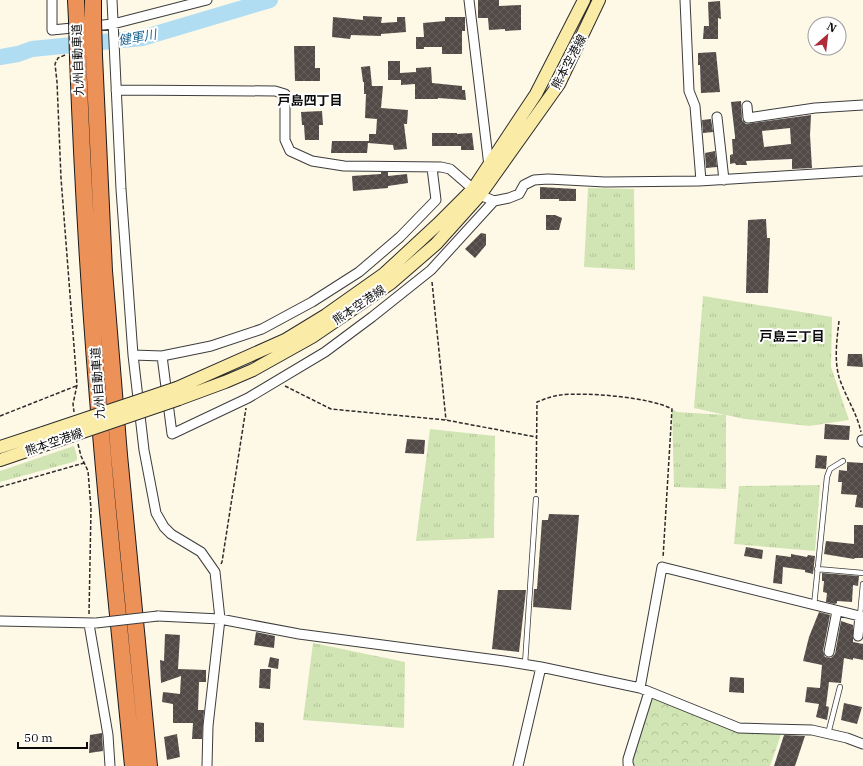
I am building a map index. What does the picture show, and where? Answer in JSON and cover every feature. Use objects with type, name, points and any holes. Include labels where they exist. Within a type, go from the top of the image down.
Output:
[{"type":"highway","name":"九州自動車道","points":[[76,0],[82,163],[89,271],[103,456],[133,766]]},
{"type":"highway","name":"九州自動車道","points":[[93,0],[93,19],[79,56],[104,270],[119,455],[149,766]]},
{"type":"main road","name":"熊本空港線","points":[[491,171],[536,94],[584,0]]},
{"type":"main road","name":"熊本空港線","points":[[0,447],[42,433],[178,393],[226,382],[253,370],[312,337],[391,283],[436,244],[559,84],[599,0]]},
{"type":"main road","name":"熊本空港線","points":[[0,460],[44,446],[178,393]]},
{"type":"street","points":[[52,0],[52,30],[113,24],[207,0]]},
{"type":"street","points":[[112,0],[121,189],[133,355],[144,450],[156,513],[164,527],[171,534],[201,552],[215,572],[220,619],[208,726],[207,766]]},
{"type":"street","points":[[469,0],[491,171]]},
{"type":"street","points":[[685,0],[689,92],[695,106],[701,181]]},
{"type":"street","points":[[116,90],[275,91],[285,94],[285,140],[290,152],[312,160],[344,166],[441,167],[450,169],[476,192],[494,201]]},
{"type":"street","points":[[747,106],[748,118],[815,108],[863,105]]},
{"type":"street","points":[[717,117],[724,180]]},
{"type":"street","points":[[133,355],[162,356],[210,346],[262,329],[312,302],[358,272],[400,237],[436,200],[432,168]]},
{"type":"street","points":[[162,356],[172,434],[248,398],[325,352],[431,270],[494,201],[519,194],[524,185],[534,180],[548,179],[613,182],[701,181],[863,171]]},
{"type":"street","points":[[640,688],[662,567],[814,606],[862,616],[858,636]]},
{"type":"street","points":[[830,652],[837,611]]},
{"type":"street","points":[[0,621],[92,623],[158,616],[220,619],[299,634],[541,667],[640,688],[739,728],[812,730],[863,744]]},
{"type":"street","points":[[92,623],[108,735],[110,766]]},
{"type":"street","points":[[518,766],[541,667]]},
{"type":"street","points":[[629,766],[628,759],[649,692]]},
{"type":"lane","points":[[814,606],[827,477],[830,469],[842,461]]},
{"type":"lane","points":[[525,664],[536,499]]},
{"type":"lane","points":[[817,569],[863,573]]},
{"type":"lane","points":[[862,616],[863,584]]},
{"type":"lane","points":[[828,734],[840,687]]},
{"type":"path","points":[[75,418],[73,404],[77,385],[61,178],[55,64],[58,58],[79,56]]},
{"type":"path","points":[[431,270],[446,420]]},
{"type":"path","points":[[839,321],[836,347],[839,376],[846,396],[859,420],[863,441]]},
{"type":"path","points":[[276,381],[331,409],[446,420],[536,437]]},
{"type":"path","points":[[0,416],[77,385]]},
{"type":"path","points":[[536,499],[537,402],[548,397],[580,394],[647,401],[666,405],[672,409],[662,567]]},
{"type":"path","points":[[215,572],[222,562],[248,398]]},
{"type":"path","points":[[77,438],[81,456],[88,471],[91,509],[92,623]]},
{"type":"path","points":[[0,487],[84,463]]},
{"type":"green space","points":[[588,188],[634,189],[635,270],[584,267]]},
{"type":"green space","points":[[703,296],[832,317],[831,367],[849,420],[809,426],[745,419],[726,415],[726,489],[674,487],[672,409],[677,412],[725,415],[694,408]]},
{"type":"green space","points":[[430,429],[495,436],[494,538],[416,541]]},
{"type":"green space","points":[[74,446],[77,460],[73,462],[0,482],[0,471]]},
{"type":"green space","points":[[820,485],[815,551],[734,544],[739,486]]},
{"type":"green space","points":[[313,643],[405,662],[404,728],[303,720]]},
{"type":"green space","points":[[649,692],[739,728],[783,729],[770,766],[629,766]]},
{"type":"building","points":[[478,0],[499,0],[499,6],[521,5],[521,30],[489,30],[488,18],[478,18]]},
{"type":"building","points":[[720,1],[721,19],[718,18],[718,39],[703,39],[704,26],[709,26],[708,2]]},
{"type":"building","points":[[363,16],[382,17],[381,23],[397,22],[397,17],[405,17],[406,32],[381,34],[381,36],[351,35],[350,39],[332,37],[333,17],[363,20]]},
{"type":"building","points":[[445,17],[465,17],[465,31],[462,31],[462,54],[442,54],[442,47],[424,47],[424,49],[416,49],[416,37],[424,37],[423,23],[445,21]]},
{"type":"building","points":[[294,46],[315,46],[315,68],[320,68],[320,81],[295,81]]},
{"type":"building","points":[[716,52],[720,92],[701,93],[698,53]]},
{"type":"building","points":[[388,61],[400,61],[400,73],[416,72],[416,68],[431,67],[432,83],[462,86],[462,90],[465,90],[466,100],[438,98],[415,99],[415,84],[401,85],[401,80],[388,80]]},
{"type":"building","points":[[370,66],[372,86],[383,86],[381,108],[408,110],[407,124],[404,124],[407,149],[394,150],[393,145],[368,143],[367,153],[331,153],[332,141],[369,141],[369,134],[376,134],[377,119],[365,118],[366,94],[364,94],[364,82],[361,67]]},
{"type":"building","points":[[741,101],[742,120],[746,124],[811,115],[810,135],[812,168],[792,169],[792,159],[746,161],[747,165],[736,165],[735,163],[730,164],[730,155],[733,154],[732,139],[735,139],[731,102]],"holes":[[[790,128],[791,144],[764,147],[762,131]]]},
{"type":"building","points":[[322,111],[323,125],[319,125],[319,140],[305,140],[301,112]]},
{"type":"building","points":[[711,119],[713,132],[703,133],[702,120]]},
{"type":"building","points":[[432,133],[472,133],[474,150],[461,150],[461,146],[432,146]]},
{"type":"building","points":[[715,151],[717,167],[706,168],[705,153]]},
{"type":"building","points":[[381,172],[388,172],[388,176],[407,174],[408,183],[388,186],[388,188],[353,191],[352,176],[381,174]]},
{"type":"building","points":[[540,187],[576,189],[576,201],[540,199]]},
{"type":"building","points":[[546,215],[555,215],[562,218],[559,230],[546,230]]},
{"type":"building","points":[[766,219],[767,238],[770,238],[768,293],[746,293],[748,220]]},
{"type":"building","points":[[481,233],[486,234],[486,245],[475,258],[465,249]]},
{"type":"building","points":[[848,354],[862,354],[863,367],[847,366]]},
{"type":"building","points":[[825,424],[850,426],[849,440],[824,439]]},
{"type":"building","points":[[407,439],[425,440],[424,454],[405,453]]},
{"type":"building","points":[[816,455],[827,456],[826,469],[815,468]]},
{"type":"building","points":[[847,462],[863,463],[863,508],[855,507],[857,495],[841,494],[842,482],[838,482],[839,470],[847,471]]},
{"type":"building","points":[[549,514],[579,515],[571,610],[533,607],[534,589],[537,589],[542,520],[548,520]]},
{"type":"building","points":[[854,525],[863,525],[863,558],[854,559],[824,554],[826,541],[854,544]]},
{"type":"building","points":[[746,547],[763,550],[762,559],[744,556]]},
{"type":"building","points":[[791,554],[807,557],[808,555],[815,556],[813,574],[805,572],[805,570],[783,567],[782,584],[773,583],[776,555],[791,557]]},
{"type":"building","points":[[822,573],[859,576],[858,586],[853,585],[852,602],[837,601],[835,604],[826,602],[827,593],[823,592],[824,581],[822,581]]},
{"type":"building","points":[[498,590],[526,590],[519,652],[492,649]]},
{"type":"building","points":[[819,612],[830,615],[823,651],[825,657],[831,658],[835,654],[841,621],[853,625],[853,642],[863,644],[863,660],[844,658],[841,683],[829,682],[826,706],[829,707],[827,720],[816,717],[819,704],[805,702],[807,687],[820,688],[822,665],[803,661],[809,637]]},
{"type":"building","points":[[256,632],[275,636],[274,648],[254,645]]},
{"type":"building","points":[[165,634],[180,635],[178,669],[206,670],[206,682],[199,682],[198,710],[204,710],[202,739],[192,739],[193,723],[173,723],[173,704],[162,702],[163,692],[180,694],[181,676],[161,683],[160,660],[164,661]]},
{"type":"building","points":[[270,657],[279,659],[278,669],[268,667]]},
{"type":"building","points":[[260,669],[271,669],[270,689],[259,688]]},
{"type":"building","points":[[730,677],[744,678],[744,693],[729,692]]},
{"type":"building","points":[[844,703],[862,707],[857,724],[841,720]]},
{"type":"building","points":[[255,722],[264,723],[264,742],[255,742]]},
{"type":"building","points":[[102,733],[103,751],[89,753],[90,735]]},
{"type":"building","points":[[177,734],[180,757],[167,760],[164,737]]},
{"type":"building","points":[[784,735],[805,736],[795,766],[774,766]]},
{"type":"waterway","name":"健軍川","points":[[0,57],[18,54],[32,49],[142,38],[270,0]]},
{"type":"district","name":"戸島四丁目","points":[[310,100]]},
{"type":"district","name":"戸島三丁目","points":[[792,336]]}]
